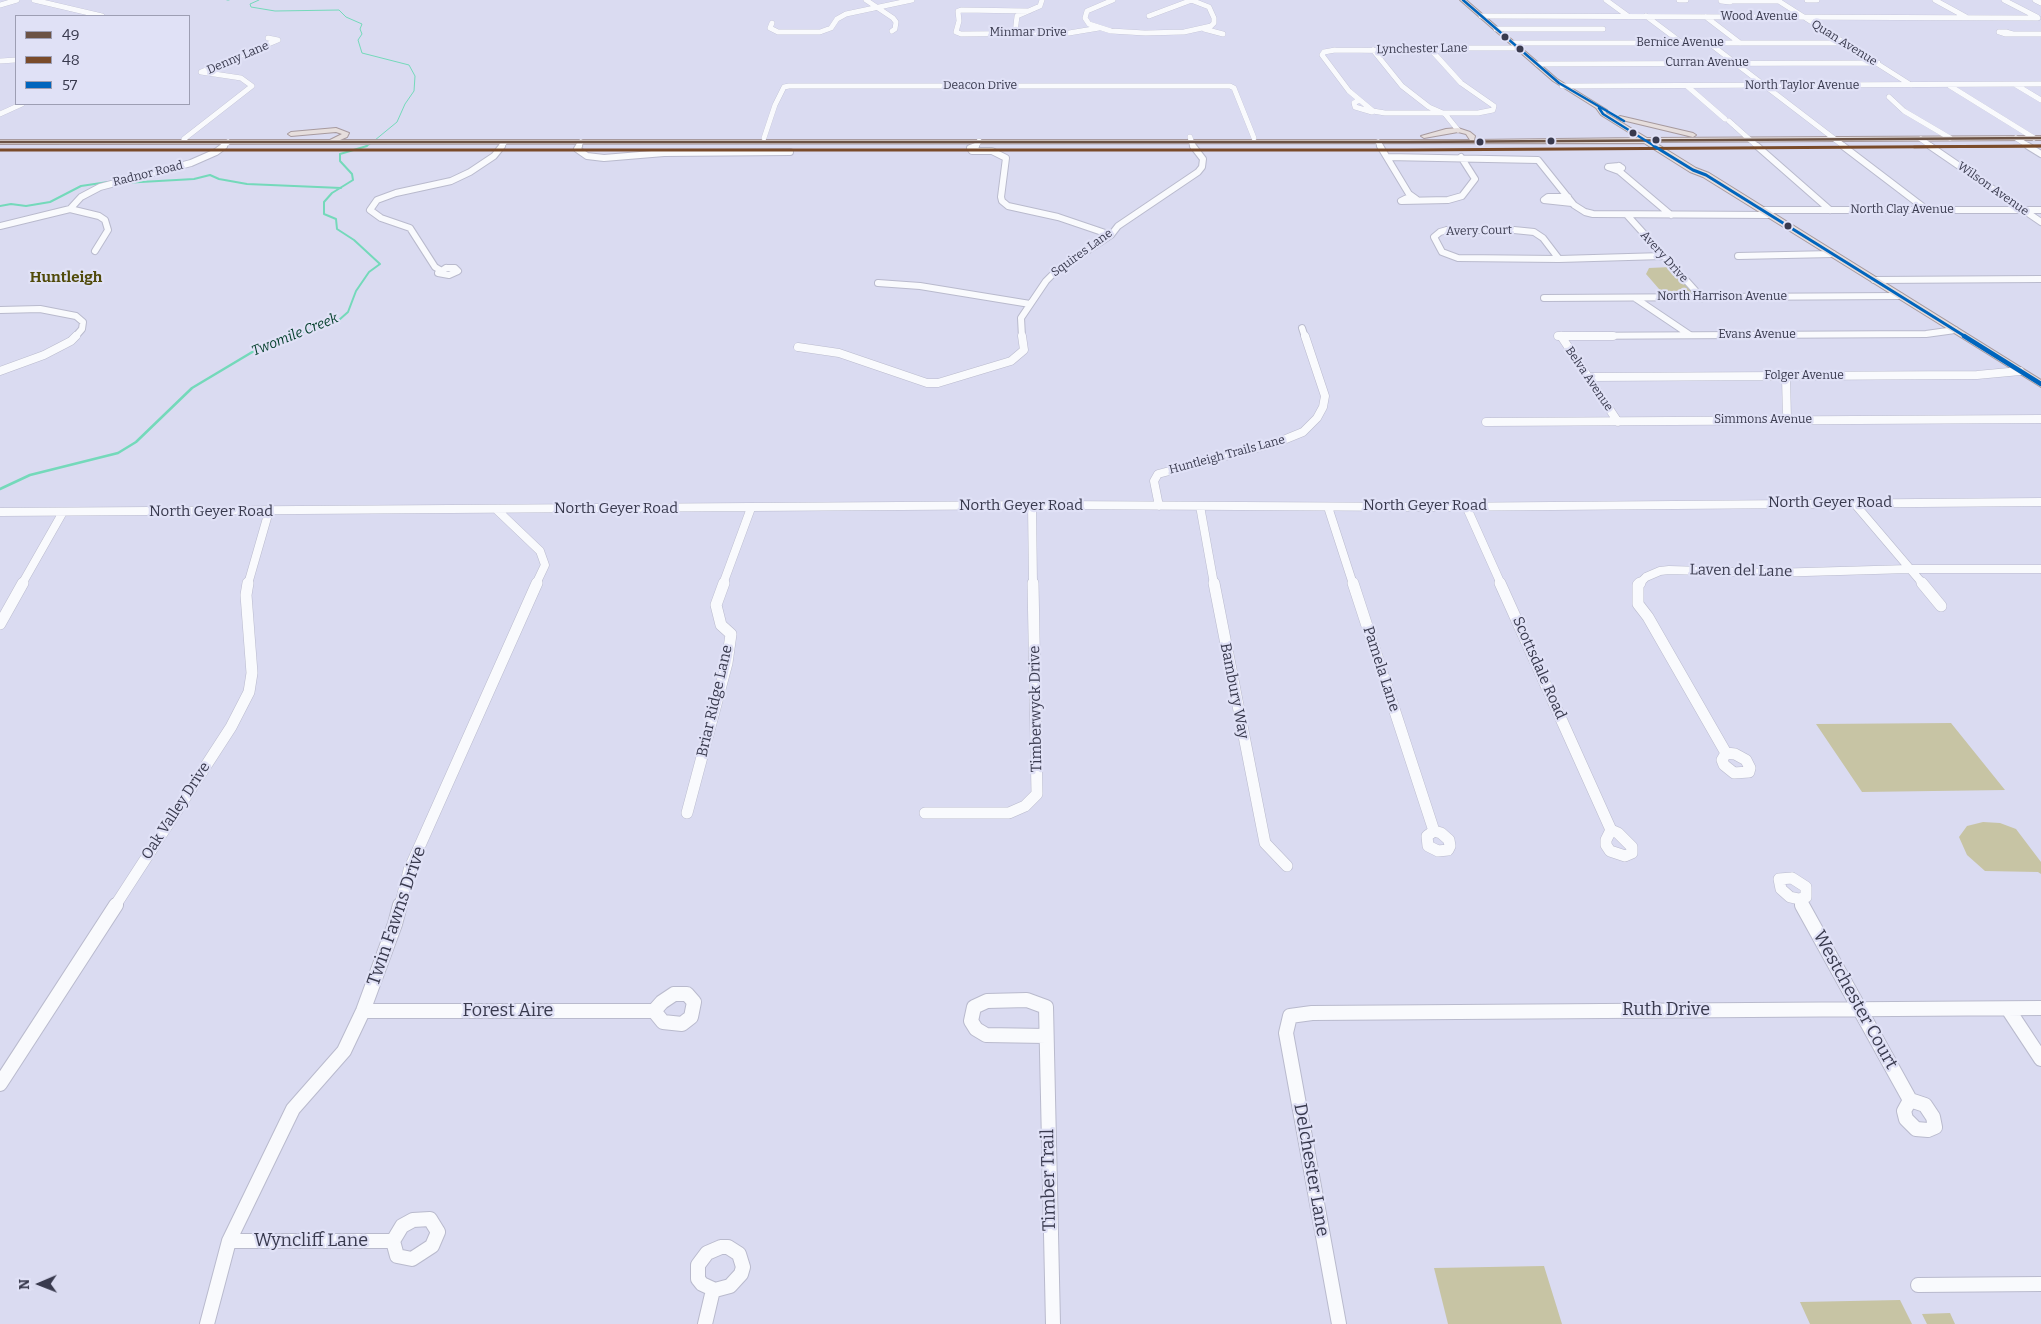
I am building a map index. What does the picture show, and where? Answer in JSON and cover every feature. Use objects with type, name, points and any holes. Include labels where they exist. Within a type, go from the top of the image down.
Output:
[{"type":"main road","points":[[1463,0],[1562,86],[1620,118],[1693,170],[1706,175],[2041,384]]},
{"type":"main road","points":[[1599,108],[1603,114],[1647,139],[1698,136],[1746,139]]},
{"type":"main road","points":[[1620,118],[1698,136]]},
{"type":"main road","points":[[1405,138],[1432,135],[1647,139],[2038,138]]},
{"type":"main road","points":[[1196,150],[1336,140],[1461,136]]},
{"type":"main road","points":[[389,140],[411,142],[581,142],[1254,138],[1378,142],[1461,136]]},
{"type":"main road","points":[[0,141],[236,138],[341,138],[362,140]]},
{"type":"main road","points":[[325,142],[341,138]]},
{"type":"main road","points":[[0,141],[325,142],[427,138],[764,138],[1191,139],[1303,142]]},
{"type":"main road","points":[[427,138],[411,142],[404,147],[415,150],[520,141]]},
{"type":"street","points":[[0,5],[18,0]]},
{"type":"street","points":[[34,0],[98,15]]},
{"type":"street","points":[[866,0],[875,8],[893,18],[896,22],[895,29],[892,31]]},
{"type":"street","points":[[772,23],[770,28],[778,32],[820,32],[831,28],[837,19],[846,14],[912,0]]},
{"type":"street","points":[[1015,33],[1017,16],[1040,6],[1042,0]]},
{"type":"street","points":[[1099,28],[1089,24],[1085,14],[1096,6],[1113,0]]},
{"type":"street","points":[[1149,16],[1192,0],[1209,7],[1214,18],[1214,23],[1204,29]]},
{"type":"street","points":[[1606,0],[1628,16]]},
{"type":"street","points":[[1679,0],[1686,0]]},
{"type":"street","points":[[1726,0],[1778,0]]},
{"type":"street","name":"Quan Avenue","points":[[1778,0],[1912,85]]},
{"type":"street","points":[[1807,0],[1817,0]]},
{"type":"street","points":[[1935,0],[1967,18]]},
{"type":"street","name":"Wood Avenue","points":[[1481,16],[2038,18],[2004,0]]},
{"type":"street","points":[[2035,0],[2041,3]]},
{"type":"street","name":"Minmar Drive","points":[[1029,11],[961,10],[958,11],[957,33],[1069,33],[1099,28],[1119,32],[1145,33],[1184,32],[1204,29]]},
{"type":"street","points":[[1646,16],[1682,43]]},
{"type":"street","points":[[1706,16],[1740,43]]},
{"type":"street","points":[[2020,18],[2034,25]]},
{"type":"street","points":[[1204,29],[1223,34]]},
{"type":"street","points":[[1496,29],[1603,29]]},
{"type":"street","points":[[2013,34],[2041,34]]},
{"type":"street","name":"Denny Lane","points":[[184,139],[252,86],[242,78],[201,72],[278,40],[268,38]]},
{"type":"street","name":"Bernice Avenue","points":[[1513,43],[1846,43]]},
{"type":"street","points":[[1709,43],[1927,210]]},
{"type":"street","name":"Lynchester Lane","points":[[1438,112],[1378,112],[1358,109],[1354,105],[1359,100],[1350,92],[1322,55],[1324,52],[1373,50],[1432,51],[1465,48],[1519,48]]},
{"type":"street","points":[[1373,50],[1402,86],[1438,112],[1461,136]]},
{"type":"street","points":[[1432,51],[1461,83],[1495,109],[1478,113],[1438,112]]},
{"type":"street","points":[[0,61],[15,60]]},
{"type":"street","name":"Curran Avenue","points":[[1537,64],[1878,63]]},
{"type":"street","name":"North Taylor Avenue","points":[[1562,86],[2041,84]]},
{"type":"street","points":[[1872,85],[1889,96],[1904,111],[1950,138]]},
{"type":"street","points":[[1949,85],[2038,138]]},
{"type":"street","points":[[2014,85],[2041,100]]},
{"type":"street","name":"Deacon Drive","points":[[764,138],[784,87],[789,86],[1230,86],[1234,88],[1254,138]]},
{"type":"street","points":[[1687,86],[1830,210]]},
{"type":"street","points":[[0,114],[20,105]]},
{"type":"street","name":"Wilson Avenue","points":[[1921,138],[2041,222]]},
{"type":"street","points":[[2016,138],[2041,154]]},
{"type":"street","name":"Squires Lane","points":[[798,348],[838,353],[926,383],[938,383],[1011,361],[1024,350],[1020,324],[1030,304],[1046,281],[1054,273],[1111,235],[1118,226],[1198,172],[1202,167],[1204,158],[1196,150],[1191,139]]},
{"type":"street","points":[[978,141],[977,144],[970,148],[972,151],[991,151],[1006,158],[1000,197],[1008,206],[1058,217],[1111,235]]},
{"type":"street","name":"Radnor Road","points":[[70,209],[81,197],[100,187],[191,163],[212,154],[228,142]]},
{"type":"street","points":[[581,142],[577,149],[580,152],[587,156],[604,158],[664,153],[790,152]]},
{"type":"street","points":[[1378,142],[1410,196],[1420,200]]},
{"type":"street","points":[[440,270],[435,268],[410,228],[381,218],[370,210],[377,200],[396,193],[451,181],[470,172],[494,156],[504,143]]},
{"type":"street","points":[[1388,157],[1461,157],[1475,179],[1464,195],[1468,200],[1401,201],[1410,196]]},
{"type":"street","name":"North Clay Avenue","points":[[1461,157],[1525,157],[1536,159],[1570,200],[1585,212],[1627,216],[1830,210],[2041,210]]},
{"type":"street","points":[[1619,171],[1671,215]]},
{"type":"street","name":"Radnor Road","points":[[0,226],[70,209],[99,216],[105,220],[108,230],[95,251]]},
{"type":"street","name":"Avery Drive","points":[[1627,216],[1702,298]]},
{"type":"street","name":"Avery Court","points":[[1559,259],[1540,235],[1525,231],[1447,230],[1440,232],[1434,237],[1442,252],[1458,258],[1559,259],[1663,256]]},
{"type":"street","points":[[1738,256],[1833,254]]},
{"type":"street","points":[[1874,280],[2041,279]]},
{"type":"street","points":[[878,283],[920,286],[1030,304]]},
{"type":"street","name":"North Harrison Avenue","points":[[1544,298],[1900,296]]},
{"type":"street","points":[[1635,298],[1690,335]]},
{"type":"street","points":[[0,310],[40,309],[57,311],[76,316],[83,322],[82,329],[78,335],[65,345],[0,371]]},
{"type":"street","name":"Huntleigh Trails Lane","points":[[1159,506],[1154,481],[1158,474],[1276,444],[1303,432],[1317,418],[1324,407],[1325,396],[1302,328]]},
{"type":"street","name":"Evans Avenue","points":[[1560,336],[1926,334],[1955,330]]},
{"type":"street","name":"Belva Avenue","points":[[1560,336],[1618,422]]},
{"type":"street","name":"Folger Avenue","points":[[1588,377],[1977,375],[2020,371]]},
{"type":"street","points":[[1786,376],[1786,420]]},
{"type":"street","name":"Simmons Avenue","points":[[1486,422],[2041,419]]},
{"type":"street","name":"North Geyer Road","points":[[0,512],[270,512],[1032,505],[1328,507],[2041,502]]},
{"type":"street","points":[[1854,503],[1941,606]]},
{"type":"street","name":"Timberwyck Drive","points":[[925,813],[1009,813],[1025,806],[1037,794],[1032,505]]},
{"type":"street","name":"Bambury Way","points":[[1200,506],[1227,654],[1265,843],[1287,866]]},
{"type":"street","name":"Scottsdale Road","points":[[1466,506],[1611,830]]},
{"type":"street","name":"Pamela Lane","points":[[1328,507],[1434,831]]},
{"type":"street","name":"Briar Ridge Lane","points":[[687,812],[727,663],[730,634],[721,625],[716,605],[751,508]]},
{"type":"street","name":"Twin Fawns Drive","points":[[207,1324],[229,1241],[293,1109],[344,1051],[363,1012],[395,924],[409,870],[545,565],[540,551],[497,510]]},
{"type":"street","points":[[0,624],[63,512]]},
{"type":"street","name":"Oak Valley Drive","points":[[0,1084],[231,727],[249,692],[252,673],[246,595],[250,573],[270,512]]},
{"type":"street","name":"Laven del Lane","points":[[1726,753],[1638,604],[1638,585],[1654,573],[1669,570],[1771,573],[1909,569],[2041,569]]},
{"type":"street","name":"Westchester Court","points":[[1799,899],[1910,1100]]},
{"type":"street","name":"Timber Trail","points":[[1046,1036],[986,1035],[976,1029],[971,1021],[974,1007],[987,1001],[1027,1000],[1046,1006],[1053,1324]]},
{"type":"street","name":"Ruth Drive","points":[[1290,1016],[1312,1012],[2041,1008]]},
{"type":"street","points":[[2008,1009],[2041,1059]]},
{"type":"street","name":"Forest Aire","points":[[363,1012],[654,1011]]},
{"type":"street","name":"Delchester Lane","points":[[1290,1016],[1286,1033],[1339,1324]]},
{"type":"street","name":"Wyncliff Lane","points":[[229,1241],[393,1241]]},
{"type":"street","points":[[1918,1285],[2041,1284]]},
{"type":"street","points":[[705,1324],[713,1290]]},
{"type":"shaded area","points":[[1671,267],[1699,297],[1666,297],[1646,274],[1649,268]]},
{"type":"shaded area","points":[[1951,723],[2005,790],[1862,792],[1816,724]]},
{"type":"shaded area","points":[[1983,822],[2000,823],[2016,829],[2041,862],[2041,874],[2038,872],[1985,871],[1967,855],[1959,837],[1967,826]]},
{"type":"shaded area","points":[[1544,1266],[1562,1324],[1448,1324],[1434,1268]]},
{"type":"shaded area","points":[[1900,1300],[1912,1324],[1810,1324],[1800,1302]]},
{"type":"shaded area","points":[[1950,1313],[1955,1324],[1927,1324],[1922,1314]]},
{"type":"waterway","name":"Twomile Creek","points":[[259,0],[250,4],[251,7],[275,11],[339,10],[346,17],[362,24],[360,29],[362,34],[358,40],[362,53],[409,65],[415,76],[414,91],[405,104],[397,122],[369,145],[363,147]]},
{"type":"waterway","name":"Twomile Creek","points":[[340,188],[353,180],[352,174],[340,161],[340,154],[367,146]]},
{"type":"waterway","points":[[123,183],[194,179],[210,175],[219,179],[247,184],[340,188]]},
{"type":"waterway","points":[[0,206],[11,204],[26,206],[50,202],[81,186],[108,182]]},
{"type":"waterway","name":"Twomile Creek","points":[[287,337],[327,326],[339,320],[348,312],[356,291],[369,272],[380,264],[354,240],[337,229],[336,219],[324,214],[324,202],[332,193],[340,188]]},
{"type":"waterway","name":"Twomile Creek","points":[[0,489],[30,475],[118,453],[136,442],[192,388],[259,348],[287,337]]},
{"type":"transit line","name":"57","points":[[1463,0],[1559,83],[1624,121]]},
{"type":"transit line","name":"57","points":[[1599,108],[1603,114],[1693,170],[1706,175],[2041,384]]},
{"type":"transit line","name":"49","points":[[0,142],[1407,142],[2041,138]]},
{"type":"transit line","name":"48","points":[[0,150],[1407,150],[2041,146]]},
{"type":"district","name":"Huntleigh","points":[[66,278]]}]
